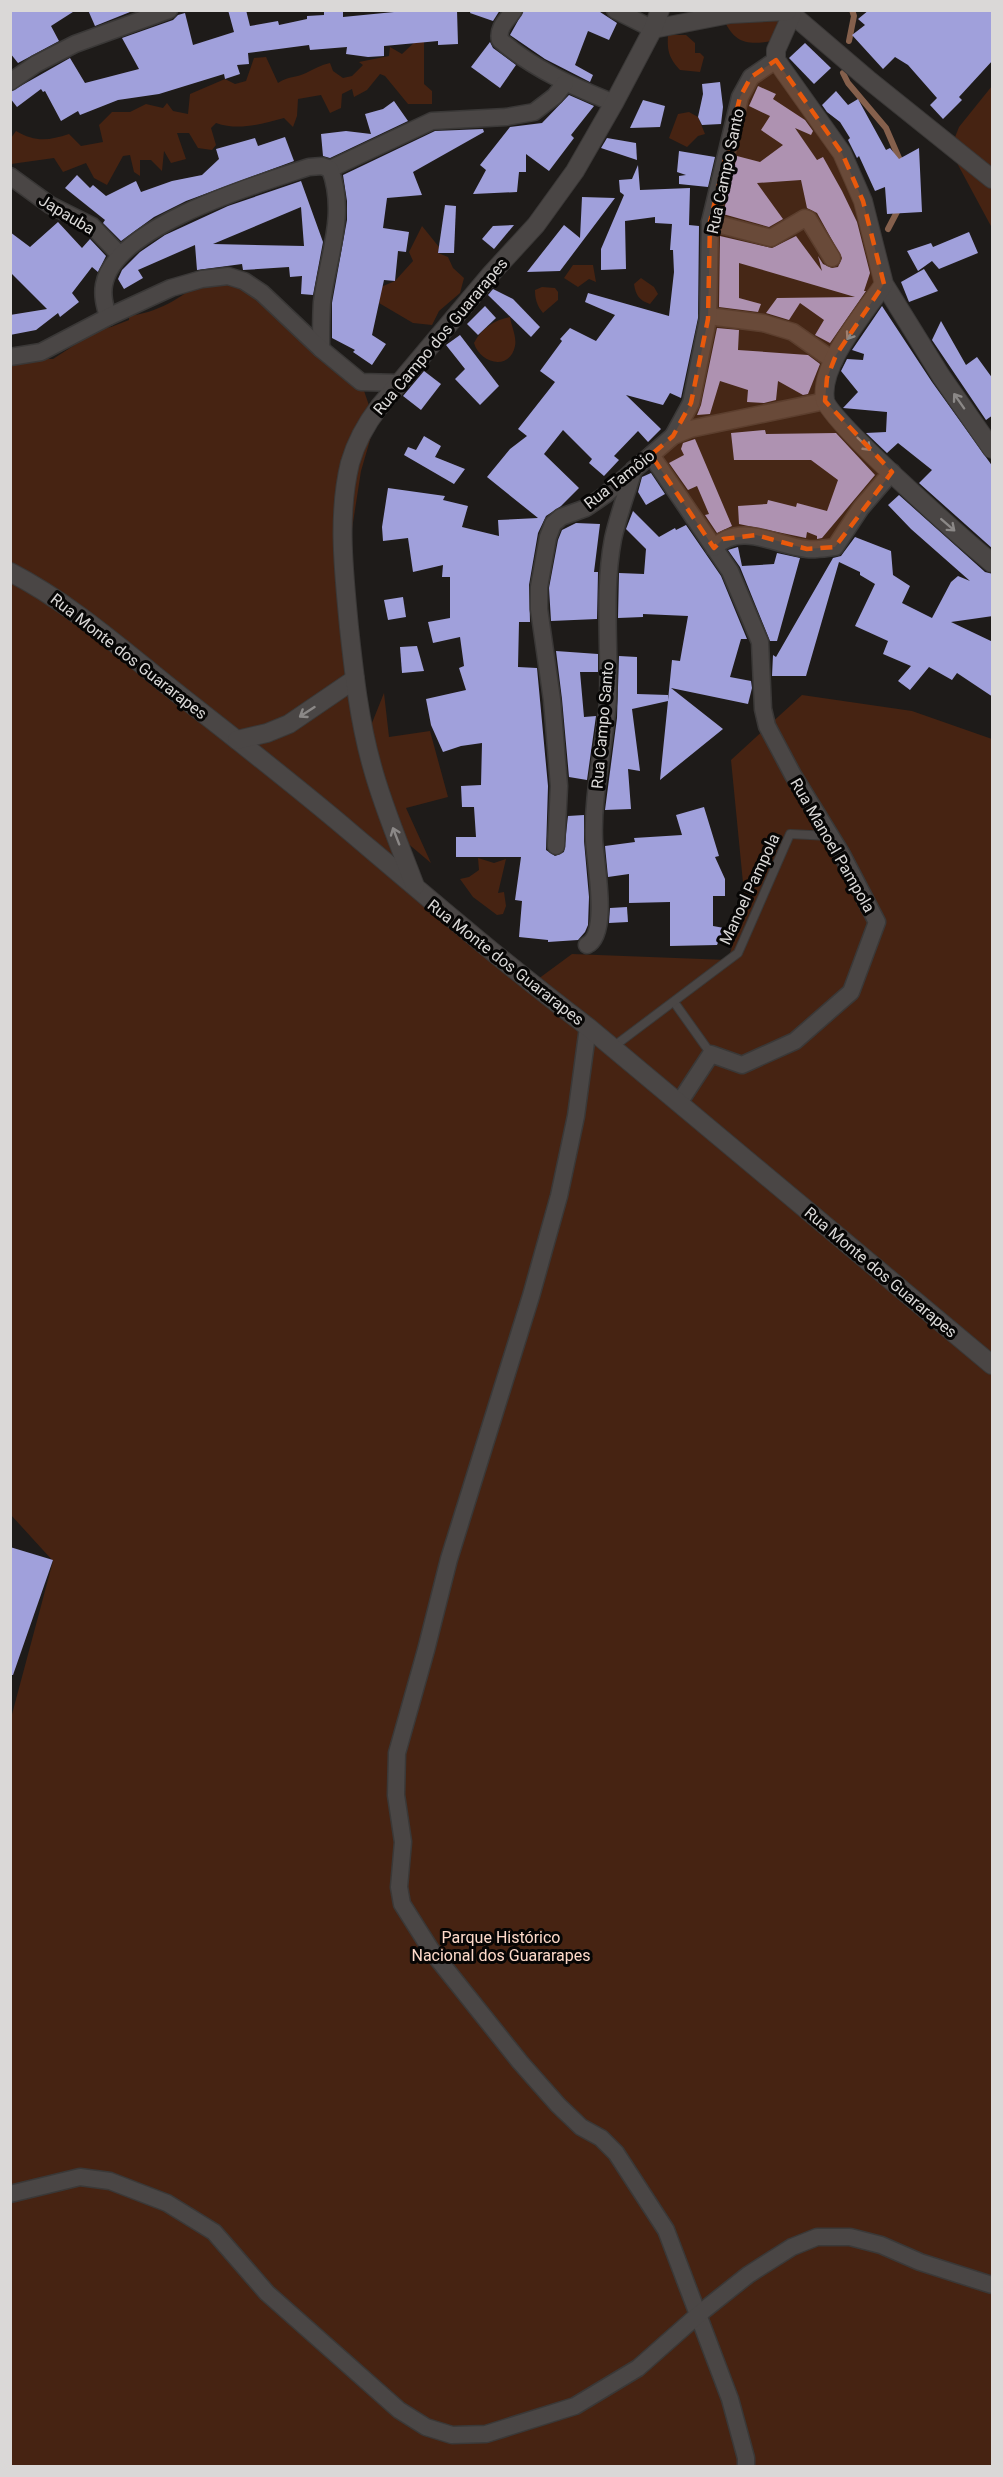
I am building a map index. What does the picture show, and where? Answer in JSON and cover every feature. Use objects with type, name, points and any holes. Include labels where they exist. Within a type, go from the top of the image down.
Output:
[{"type":"street","points":[[10,82],[36,64],[75,44],[168,10]]},
{"type":"street","points":[[514,10],[501,27],[498,34],[500,40],[528,61],[565,83],[614,103]]},
{"type":"street","points":[[615,10],[653,29],[730,14],[789,12],[870,81],[993,179]]},
{"type":"street","name":"Rua Campo dos Guararapes","points":[[417,891],[383,804],[365,738],[355,679],[343,561],[343,519],[350,463],[367,423],[491,274],[536,225],[575,171],[614,103],[653,29],[660,10]]},
{"type":"street","points":[[789,12],[776,50],[777,60],[842,153],[863,201],[884,284],[941,376],[993,448]]},
{"type":"street","name":"Rua Campo Santo","points":[[673,436],[691,403],[708,316],[710,222],[744,86],[762,69],[777,60]]},
{"type":"street","points":[[108,317],[103,301],[104,285],[109,270],[120,255],[162,224],[233,194],[309,167],[322,166],[330,169],[432,121],[506,117],[534,112],[555,96],[565,83]]},
{"type":"street","points":[[321,349],[322,302],[338,212],[335,182],[330,169]]},
{"type":"street","name":"Japauba","points":[[10,176],[51,205],[92,226],[120,255]]},
{"type":"street","points":[[710,222],[771,238],[805,218],[808,219],[832,258]]},
{"type":"street","points":[[10,357],[41,352],[108,317],[185,283],[228,276],[244,281],[262,293],[321,349],[361,382],[399,383]]},
{"type":"street","points":[[884,284],[834,361],[827,378],[825,401],[833,414],[892,472],[944,522],[993,563]]},
{"type":"street","points":[[708,316],[753,322],[793,332],[834,361]]},
{"type":"street","name":"Rua Tamôio","points":[[556,846],[559,786],[552,700],[539,609],[539,587],[548,537],[553,524],[561,517],[586,508],[605,495],[673,436],[690,429],[825,401]]},
{"type":"street","name":"Rua Manoel Pampola","points":[[651,455],[730,572],[760,642],[763,709],[767,726],[877,922],[851,992],[795,1041],[742,1065],[711,1054]]},
{"type":"street","name":"Rua Campo Santo","points":[[587,945],[594,941],[597,934],[600,907],[594,839],[595,805],[608,700],[607,602],[611,556],[613,538],[634,468]]},
{"type":"street","points":[[714,548],[723,539],[756,535],[807,549],[835,547],[861,508],[892,472]]},
{"type":"street","name":"Rua Monte dos Guararapes","points":[[10,572],[49,592],[237,740],[349,831],[417,891],[613,1047],[993,1365]]},
{"type":"street","points":[[237,740],[267,733],[289,724],[355,679]]},
{"type":"street","points":[[588,1027],[576,1116],[559,1196],[531,1296],[449,1558],[397,1753],[396,1795],[404,1842],[399,1887],[402,1904],[433,1953],[520,2062],[580,2127],[601,2138],[616,2153],[666,2229],[730,2399],[746,2458],[746,2466]]},
{"type":"street","points":[[679,1103],[711,1054]]},
{"type":"street","points":[[10,2194],[80,2176],[110,2181],[167,2203],[214,2232],[267,2293],[399,2410],[426,2427],[452,2435],[486,2434],[574,2406],[638,2368],[699,2314],[748,2275],[792,2247],[817,2237],[850,2237],[881,2245],[920,2262],[993,2284]]},
{"type":"lane","name":"Manoel Pampola","points":[[613,1047],[738,953],[790,834],[830,836]]},
{"type":"lane","points":[[674,1002],[711,1054]]},
{"type":"highlighted area","points":[[776,60],[842,153],[863,201],[884,284],[836,355],[827,378],[825,401],[892,472],[835,547],[807,549],[756,535],[723,539],[714,548],[651,455],[673,436],[691,403],[708,319],[710,222],[740,97],[751,77]]},
{"type":"green space","points":[[781,18],[773,41],[756,43],[738,38],[724,20]]},
{"type":"green space","points":[[668,35],[686,35],[695,43],[695,53],[700,53],[704,57],[700,72],[680,70],[676,66],[671,58]]},
{"type":"green space","points":[[419,38],[424,42],[424,84],[432,91],[432,104],[408,104],[385,76],[380,74],[367,90],[354,97],[352,89],[342,94],[341,108],[330,113],[321,95],[298,99],[297,116],[293,127],[284,118],[242,127],[216,123],[211,128],[216,145],[212,150],[198,148],[189,133],[177,133],[186,159],[171,163],[164,151],[162,171],[151,160],[140,160],[140,176],[134,172],[130,155],[123,156],[107,185],[94,178],[86,163],[63,172],[54,158],[11,164],[11,138],[16,131],[29,137],[42,139],[69,134],[81,146],[103,142],[99,125],[112,112],[130,112],[146,104],[163,108],[167,103],[173,111],[188,114],[190,94],[225,79],[235,84],[246,81],[254,58],[266,57],[278,83],[330,63],[333,71],[343,78],[352,76],[363,65],[359,62],[389,56],[390,47],[402,54]]},
{"type":"green space","points":[[992,86],[992,228],[950,150],[959,127]]},
{"type":"green space","points":[[689,112],[698,117],[705,134],[698,136],[687,147],[669,138],[678,114]]},
{"type":"green space","points":[[422,226],[439,247],[438,253],[448,257],[453,268],[464,278],[460,293],[439,311],[432,325],[413,323],[379,303],[380,299],[374,295],[376,289],[395,281],[413,261],[409,252]]},
{"type":"green space","points":[[573,265],[593,265],[596,282],[589,279],[578,287],[564,278]]},
{"type":"green space","points":[[641,278],[654,287],[658,294],[650,304],[641,299],[636,292],[634,284]]},
{"type":"green space","name":"Parque Histórico Nacional dos Guararapes","points":[[202,280],[232,283],[254,290],[361,382],[375,423],[361,471],[352,529],[352,601],[367,726],[372,723],[384,693],[389,737],[430,731],[448,797],[406,808],[431,863],[393,831],[417,891],[534,982],[572,954],[728,960],[745,903],[731,760],[802,695],[912,711],[992,739],[992,2466],[11,2466],[11,1718],[53,1561],[11,1515],[11,359],[53,359],[99,329],[111,327],[129,320],[129,316],[149,312],[168,304]]},
{"type":"green space","points":[[542,287],[555,288],[558,292],[558,300],[543,313],[535,293],[535,290]]},
{"type":"green space","points":[[510,317],[515,339],[512,354],[501,362],[488,360],[477,350],[474,343],[480,333],[489,326]]},
{"type":"green space","points":[[478,858],[494,863],[506,859],[498,893],[504,892],[506,906],[503,914],[497,915],[473,897],[460,879],[469,877],[479,870]]},
{"type":"building","points":[[10,10],[76,10],[51,26],[59,41],[18,63],[10,53]]},
{"type":"building","points":[[88,10],[135,10],[95,26]]},
{"type":"building","points":[[228,10],[246,10],[250,26],[278,21],[279,25],[307,19],[307,16],[324,15],[324,10],[343,10],[343,17],[394,12],[393,10],[457,10],[458,44],[438,45],[438,41],[384,46],[384,56],[368,57],[346,54],[347,47],[310,50],[309,45],[248,53],[249,64],[237,65],[240,74],[225,79],[224,74],[159,94],[118,100],[80,115],[78,111],[61,121],[45,91],[41,89],[17,107],[10,98],[10,92],[70,58],[85,83],[139,69],[122,38],[173,20],[178,15],[185,13],[193,45],[234,32]]},
{"type":"building","points":[[471,10],[500,10],[493,21],[470,13]]},
{"type":"building","points":[[524,10],[597,10],[617,23],[609,40],[588,31],[575,65],[593,75],[590,82],[545,59],[510,35]]},
{"type":"building","points":[[869,10],[993,10],[993,60],[959,97],[962,100],[943,119],[930,105],[937,98],[908,65],[895,57],[883,69],[852,35],[865,25],[858,19]]},
{"type":"building","points":[[490,42],[493,48],[516,65],[500,88],[471,67]]},
{"type":"building","points":[[805,43],[831,68],[814,84],[789,58]]},
{"type":"building","points":[[720,82],[723,107],[721,124],[702,125],[698,117],[703,94],[702,84]]},
{"type":"building","points":[[758,86],[776,94],[773,99],[805,120],[813,131],[811,135],[795,128],[817,160],[823,157],[857,222],[870,273],[864,291],[866,291],[830,343],[815,335],[824,320],[800,303],[789,320],[766,313],[777,298],[855,297],[739,263],[739,298],[761,304],[758,312],[719,307],[720,236],[772,248],[796,236],[822,271],[818,256],[823,264],[832,268],[838,267],[842,258],[817,213],[807,208],[801,180],[757,183],[783,219],[769,227],[723,214],[737,156],[760,162],[783,145],[761,130],[770,116],[749,106]]},
{"type":"building","points":[[836,91],[848,105],[858,99],[886,150],[890,148],[899,159],[919,148],[922,212],[887,214],[885,187],[875,191],[859,156],[857,158],[848,140],[850,138],[840,122],[822,105]]},
{"type":"building","points":[[569,95],[594,106],[571,135],[574,138],[549,171],[526,154],[526,172],[519,172],[517,192],[473,194],[486,170],[480,165],[510,127],[542,123]]},
{"type":"building","points":[[643,100],[665,106],[660,127],[630,128]]},
{"type":"building","points":[[394,101],[408,121],[330,158],[323,156],[321,134],[346,131],[371,134],[365,114],[383,109]]},
{"type":"building","points":[[483,129],[484,132],[413,172],[422,195],[387,198],[383,228],[409,232],[406,252],[398,251],[395,281],[384,280],[372,335],[386,344],[372,365],[353,352],[355,350],[332,338],[332,303],[347,220],[343,175],[435,131]]},
{"type":"building","points":[[285,137],[294,161],[186,201],[154,217],[121,241],[103,223],[105,220],[65,188],[77,175],[90,188],[93,185],[106,196],[136,181],[141,192],[172,181],[202,175],[219,159],[216,149],[255,138],[258,146]]},
{"type":"building","points":[[607,138],[636,143],[637,160],[601,148]]},
{"type":"building","points":[[679,151],[715,157],[708,187],[679,184],[679,176],[686,175],[677,172]]},
{"type":"building","points":[[638,165],[640,190],[690,188],[689,225],[699,226],[698,318],[681,398],[670,393],[663,405],[626,395],[661,429],[648,442],[638,431],[614,456],[619,460],[604,476],[589,463],[592,459],[563,430],[544,454],[579,488],[561,506],[546,516],[538,533],[529,585],[530,622],[519,622],[518,667],[537,668],[548,786],[546,850],[555,856],[564,852],[568,816],[584,815],[589,897],[588,925],[578,940],[548,942],[548,940],[519,937],[522,901],[515,900],[521,857],[456,857],[456,837],[476,837],[474,807],[462,807],[461,786],[481,785],[482,743],[443,752],[431,725],[426,699],[466,690],[459,668],[464,666],[460,637],[433,643],[428,622],[450,618],[450,577],[442,577],[443,565],[413,572],[408,538],[383,541],[382,527],[388,488],[445,496],[443,500],[468,506],[462,527],[499,536],[498,520],[538,518],[487,477],[510,449],[527,436],[518,429],[555,382],[540,371],[562,341],[560,339],[570,328],[596,341],[615,315],[585,302],[588,293],[669,316],[674,272],[673,250],[670,250],[672,224],[655,223],[655,217],[625,221],[626,269],[601,270],[601,249],[624,195],[620,192],[619,180],[632,179]]},
{"type":"building","points":[[301,181],[323,242],[313,295],[301,294],[302,276],[290,277],[289,267],[243,270],[242,264],[197,270],[195,245],[138,270],[143,278],[124,289],[118,279],[122,270],[140,252],[165,235],[228,206]],"holes":[[[301,207],[304,246],[213,244]]]},
{"type":"building","points":[[582,197],[615,198],[560,271],[527,272],[564,225],[580,238]]},
{"type":"building","points":[[445,205],[456,206],[454,253],[438,253]]},
{"type":"building","points":[[58,222],[82,248],[90,239],[106,256],[98,272],[92,267],[72,293],[79,302],[60,317],[58,313],[36,330],[10,335],[10,315],[47,309],[10,272],[10,232],[30,247]]},
{"type":"building","points":[[514,225],[494,249],[482,239],[493,226]]},
{"type":"building","points":[[969,232],[978,253],[939,269],[932,261],[918,271],[907,251],[931,243],[933,247]]},
{"type":"building","points":[[924,269],[938,291],[909,302],[901,282]]},
{"type":"building","points":[[493,289],[513,299],[540,327],[531,337],[488,295]]},
{"type":"building","points":[[485,306],[496,318],[478,335],[467,324]]},
{"type":"building","points":[[882,306],[932,382],[993,467],[993,549],[919,483],[932,470],[898,443],[887,453],[866,433],[886,432],[887,412],[843,408],[858,392],[841,371],[847,359],[863,360],[864,354],[852,350]]},
{"type":"building","points":[[941,321],[966,365],[977,357],[993,379],[993,415],[986,420],[932,340]]},
{"type":"building","points":[[717,328],[739,330],[738,350],[808,355],[820,364],[808,394],[803,395],[778,381],[776,400],[764,403],[747,402],[748,390],[720,381],[710,414],[697,415]]},
{"type":"building","points":[[460,335],[499,386],[480,405],[455,379],[465,369],[446,345]]},
{"type":"building","points":[[424,371],[441,384],[421,410],[403,396]]},
{"type":"building","points":[[765,430],[766,434],[836,433],[875,475],[822,538],[817,539],[817,536],[807,532],[806,538],[739,524],[738,506],[767,504],[768,500],[796,507],[797,503],[827,511],[838,480],[811,460],[734,460],[731,433]]},
{"type":"building","points":[[424,436],[441,446],[435,457],[465,469],[454,484],[404,455],[408,447],[416,450]]},
{"type":"building","points":[[695,439],[732,526],[717,533],[705,515],[709,514],[697,486],[688,490],[669,463],[684,455],[681,449],[683,443]]},
{"type":"building","points":[[651,473],[665,494],[646,505],[638,492],[642,477]]},
{"type":"building","points":[[899,495],[985,572],[993,574],[993,616],[951,622],[993,642],[993,697],[957,673],[952,680],[929,667],[910,690],[898,681],[911,666],[883,654],[888,641],[855,626],[875,584],[860,575],[860,572],[839,562],[806,676],[772,676],[773,655],[776,657],[833,558],[841,556],[855,537],[891,551],[893,575],[910,586],[902,603],[932,618],[951,582],[958,576],[970,581],[911,529],[888,505]]},
{"type":"building","points":[[633,511],[659,537],[686,525],[721,576],[747,639],[741,639],[730,677],[751,681],[752,688],[748,704],[671,688],[723,729],[660,780],[668,701],[632,709],[640,771],[628,769],[631,809],[605,810],[617,718],[619,656],[637,657],[637,694],[668,695],[668,700],[672,660],[680,661],[688,616],[643,614],[643,617],[618,618],[619,573],[644,574],[646,549],[626,529]]},
{"type":"building","points":[[576,523],[600,524],[594,572],[598,572],[597,619],[551,621],[549,588],[558,540],[562,530]]},
{"type":"building","points":[[738,547],[742,566],[774,564],[777,553],[800,558],[777,641],[770,641],[740,567],[728,550]]},
{"type":"building","points":[[403,597],[406,617],[388,620],[384,600]]},
{"type":"building","points":[[417,646],[424,671],[402,673],[400,647]]},
{"type":"building","points":[[556,651],[598,654],[598,672],[580,672],[584,717],[596,716],[587,780],[569,777]]},
{"type":"building","points":[[704,807],[719,856],[715,857],[725,879],[725,896],[713,896],[713,926],[724,928],[717,945],[670,946],[670,902],[629,903],[629,874],[608,877],[605,846],[635,842],[634,838],[682,835],[676,815]]},
{"type":"building","points":[[627,907],[628,922],[609,923],[610,908]]},
{"type":"building","points":[[10,1547],[53,1560],[13,1675],[10,1675]]},
{"type":"waterway","points":[[849,41],[854,16],[852,10]]},
{"type":"waterway","points":[[843,73],[848,83],[886,128],[902,165]]},
{"type":"waterway","points":[[888,229],[899,208]]}]
